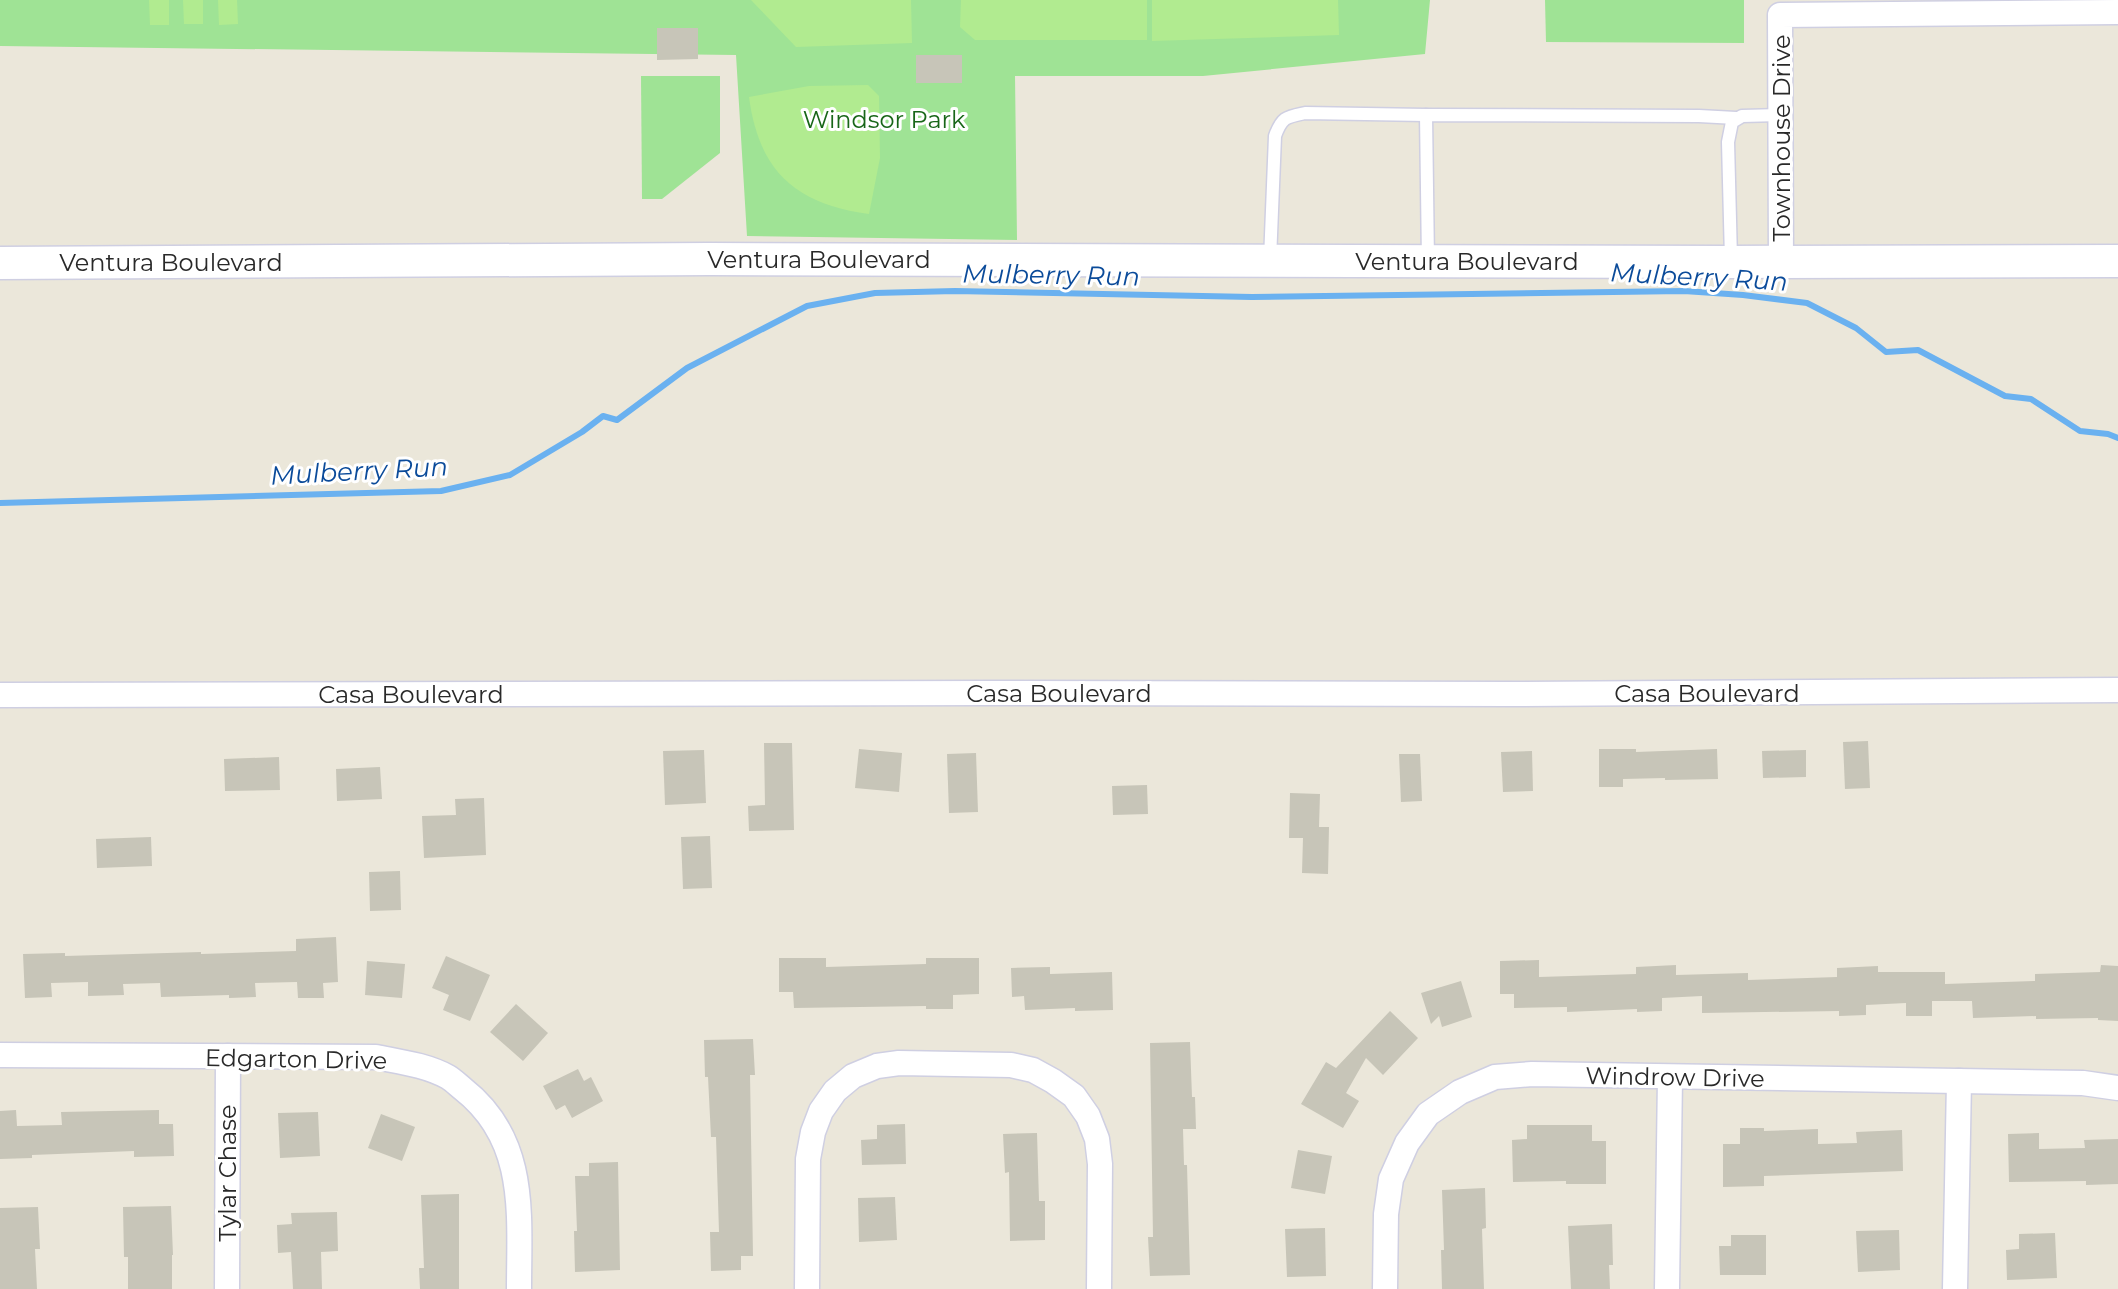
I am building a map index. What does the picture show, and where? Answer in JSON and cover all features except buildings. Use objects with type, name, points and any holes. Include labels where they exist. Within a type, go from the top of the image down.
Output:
[{"type":"street","name":"Townhouse Drive","points":[[1781,262],[1780,15],[2118,12]]},
{"type":"street","name":"Ventura Boulevard","points":[[0,263],[709,259],[2118,261]]},
{"type":"street","name":"Casa Boulevard","points":[[0,695],[1529,694],[2118,690]]},
{"type":"street","name":"Edgarton Drive","points":[[0,1055],[376,1057],[415,1064],[448,1078],[478,1101],[500,1131],[513,1165],[519,1203],[519,1289]]},
{"type":"street","name":"Tylar Chase","points":[[227,1289],[228,1056]]},
{"type":"street","points":[[807,1289],[808,1159],[821,1111],[835,1091],[853,1076],[877,1066],[899,1063],[1011,1065],[1033,1070],[1074,1096],[1088,1116],[1097,1139],[1100,1164],[1099,1289]]},
{"type":"street","name":"Windrow Drive","points":[[1385,1289],[1386,1214],[1391,1179],[1407,1143],[1428,1114],[1460,1092],[1495,1077],[1532,1074],[2083,1083],[2118,1088]]},
{"type":"street","points":[[1667,1289],[1670,1077]]},
{"type":"street","points":[[1955,1289],[1959,1081]]},
{"type":"lane","points":[[1270,260],[1275,136],[1280,123],[1287,117],[1305,113],[1736,118],[1781,115]]},
{"type":"lane","points":[[1426,115],[1428,261]]},
{"type":"lane","points":[[1731,262],[1728,142],[1732,122],[1736,118]]},
{"type":"green space","name":"Windsor Park","points":[[0,0],[1430,0],[1425,54],[1203,76],[1015,76],[1017,240],[747,236],[736,55],[0,46]]},
{"type":"green space","points":[[149,0],[169,0],[169,25],[150,25]]},
{"type":"green space","points":[[183,0],[203,0],[203,24],[184,24]]},
{"type":"green space","points":[[218,0],[237,0],[238,24],[219,25]]},
{"type":"green space","points":[[751,0],[911,0],[912,43],[796,47]]},
{"type":"green space","points":[[961,0],[1147,0],[1147,40],[975,40],[960,27]]},
{"type":"green space","points":[[1152,0],[1338,0],[1339,35],[1152,41]]},
{"type":"green space","points":[[1545,0],[1744,0],[1744,43],[1546,42]]},
{"type":"green space","points":[[641,76],[720,76],[720,153],[662,199],[642,199]]},
{"type":"green space","points":[[868,85],[879,96],[880,158],[869,214],[821,202],[785,180],[762,146],[749,97],[809,86]]},
{"type":"waterway","name":"Mulberry Run","points":[[0,503],[441,491],[510,475],[603,416],[617,420],[687,368],[807,306],[875,293],[955,291],[1252,297],[1684,291],[1743,295],[1807,303],[1856,328],[1886,352],[1918,350],[2005,396],[2031,399],[2080,431],[2118,438]]}]
